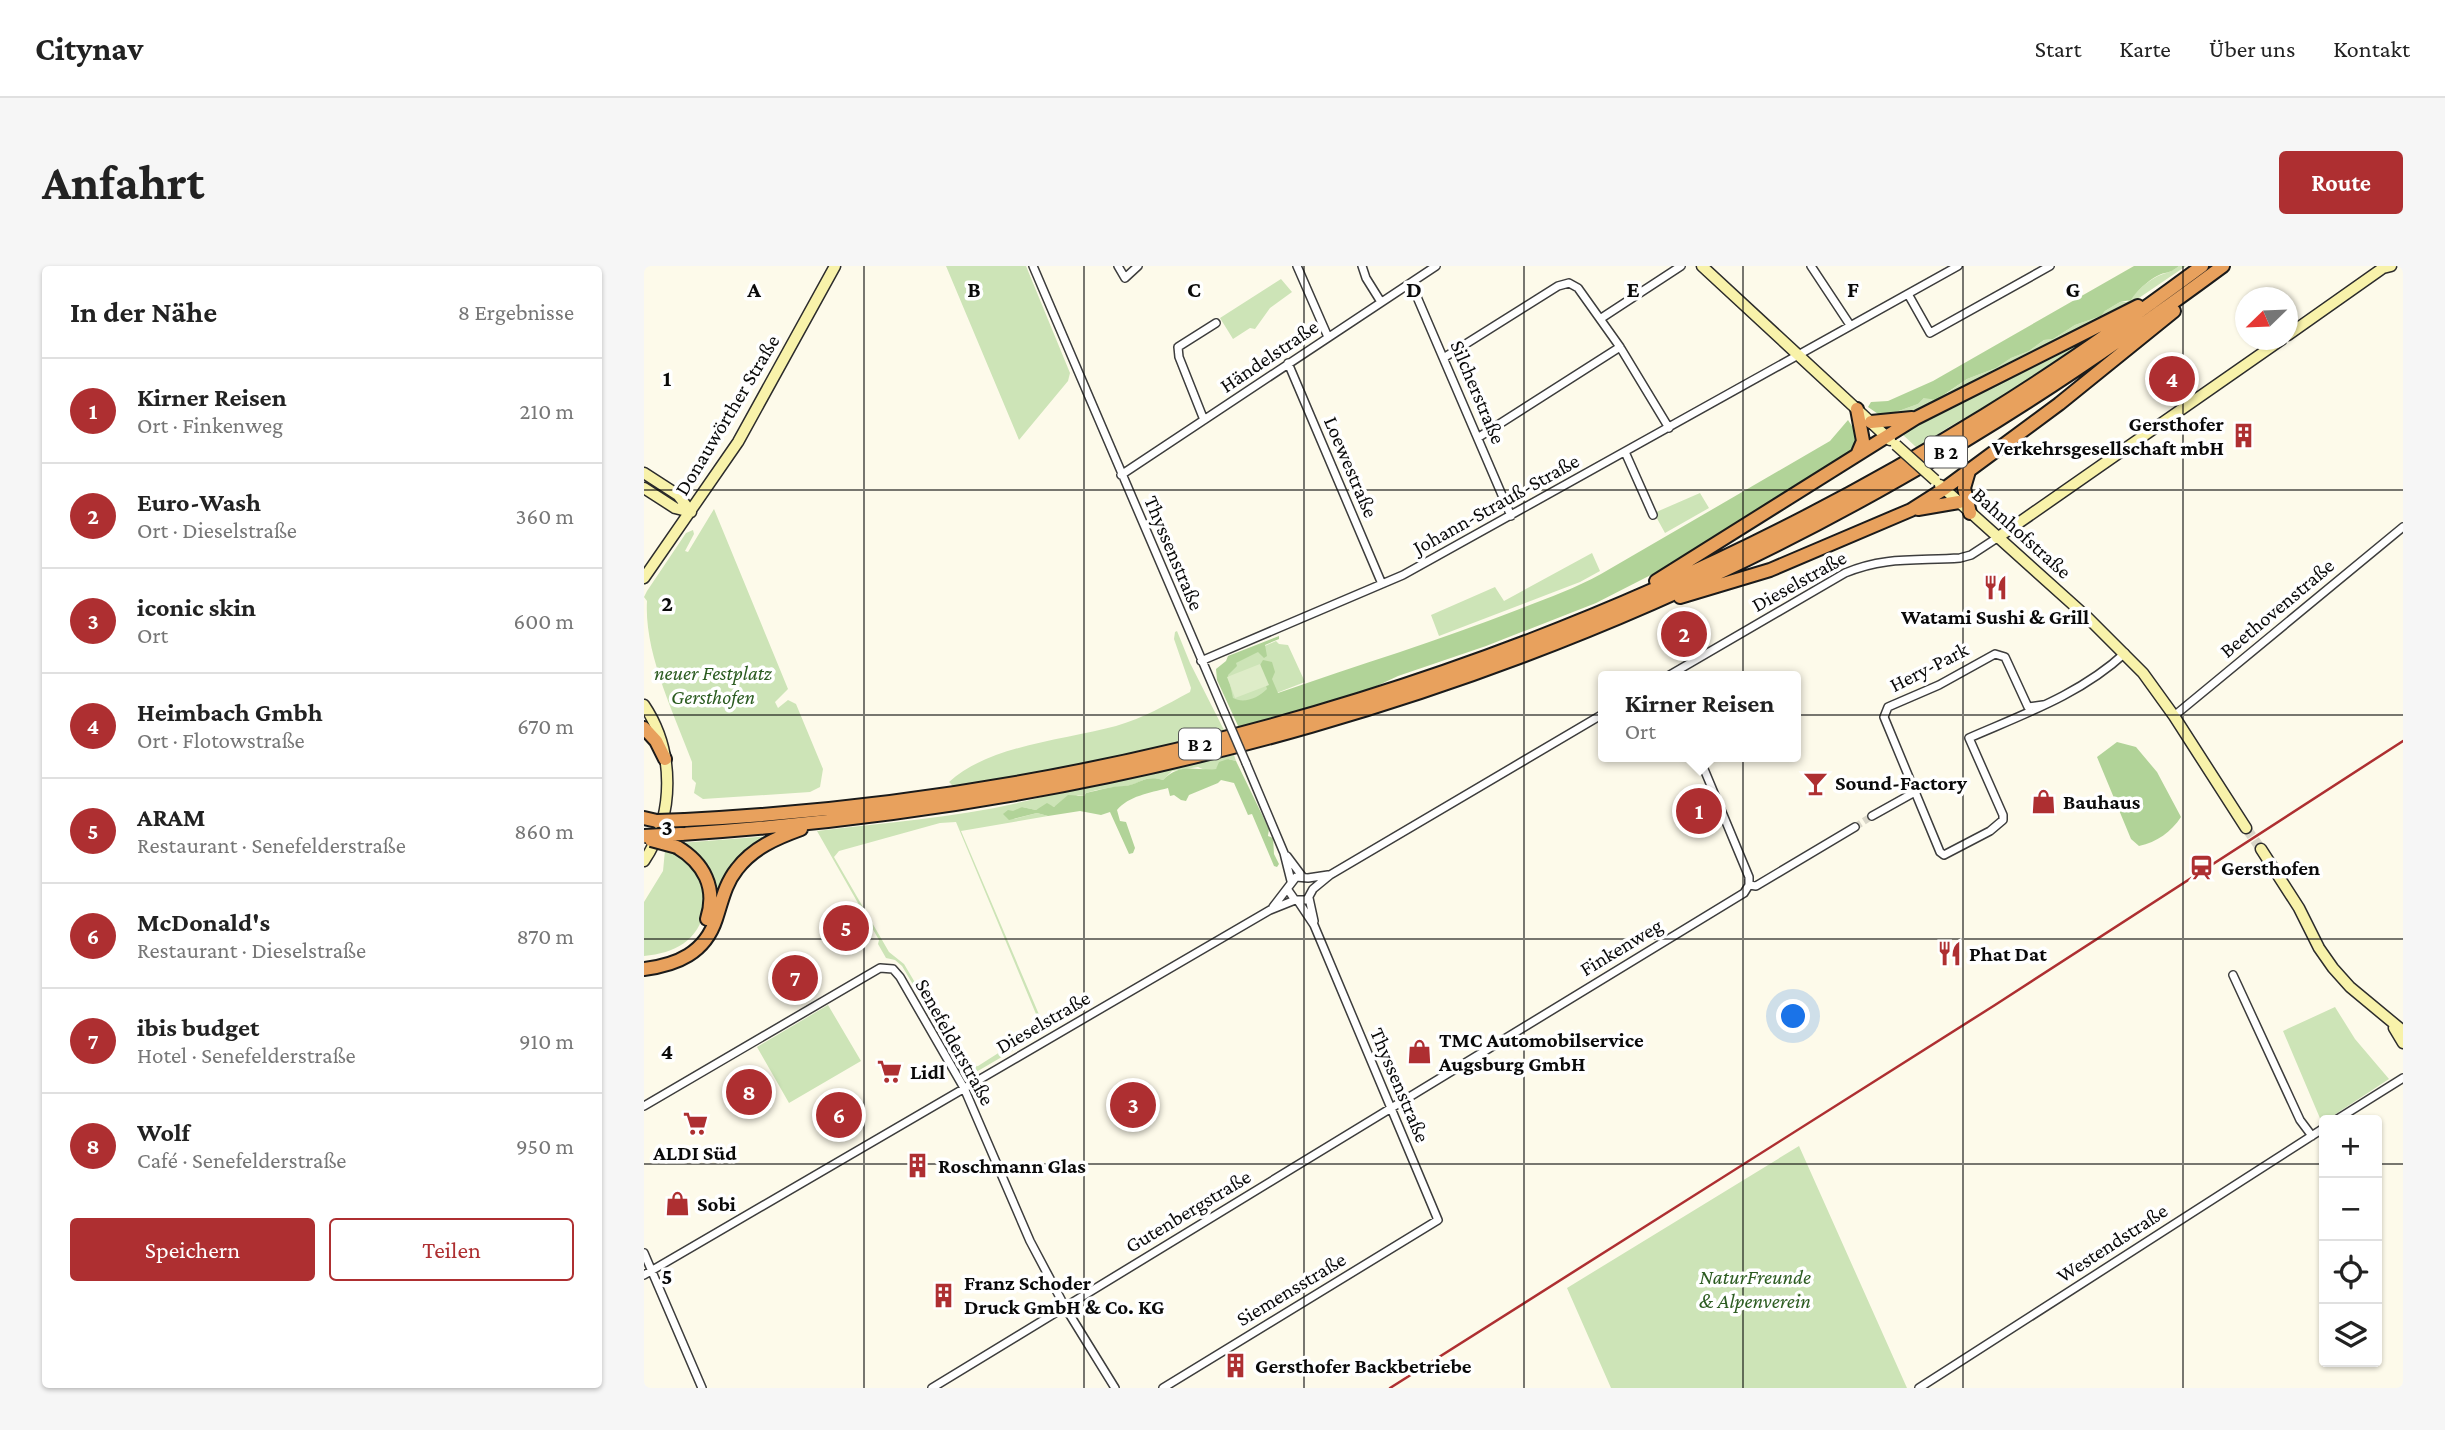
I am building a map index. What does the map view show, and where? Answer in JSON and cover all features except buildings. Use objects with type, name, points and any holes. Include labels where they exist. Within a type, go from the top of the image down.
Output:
[{"type":"highway","name":"B 2","points":[[648,820],[808,812],[1044,778],[1163,753],[1265,727],[1379,694],[1496,653],[1619,604],[1758,540],[1902,464],[2030,386],[2202,266]]},
{"type":"highway","name":"B 2","points":[[644,837],[679,840],[933,808],[1059,787],[1249,744],[1454,682],[1649,604],[1822,522],[1958,446],[2095,358],[2223,266]]},
{"type":"highway","points":[[1911,510],[1939,485],[1969,471],[2120,357],[2223,266]]},
{"type":"highway","points":[[1619,604],[1857,456],[1891,441],[1916,418],[2172,288]]},
{"type":"highway","points":[[1857,409],[1863,441],[1857,456]]},
{"type":"highway","points":[[1871,422],[1916,418]]},
{"type":"highway","points":[[1969,471],[1964,488],[1970,513]]},
{"type":"highway","points":[[1649,604],[1752,577],[1911,510],[1959,502]]},
{"type":"highway","points":[[644,728],[656,741],[665,759]]},
{"type":"highway","points":[[644,969],[677,962],[697,949],[712,929],[727,885],[737,868],[751,854],[775,839],[821,822]]},
{"type":"highway","points":[[644,960],[666,957],[684,950],[701,934],[710,912],[710,887],[704,870],[679,840]]},
{"type":"main road","name":"Donauwörther Straße","points":[[644,578],[738,442],[835,266]]},
{"type":"main road","name":"Bahnhofstraße","points":[[1702,266],[2125,653],[2174,716],[2246,828]]},
{"type":"main road","points":[[2298,328],[2390,267],[2403,270]]},
{"type":"main road","points":[[1997,538],[2267,350]]},
{"type":"main road","points":[[644,473],[678,495],[691,512]]},
{"type":"main road","points":[[644,488],[675,508],[691,512]]},
{"type":"main road","points":[[644,705],[658,730],[665,759],[667,787],[658,835],[644,861]]},
{"type":"main road","points":[[2261,849],[2299,908],[2328,961],[2350,987],[2403,1031]]},
{"type":"main road","points":[[2387,1019],[2403,1043]]},
{"type":"street","points":[[1118,266],[1125,278],[1138,266]]},
{"type":"street","points":[[1297,266],[1328,337]]},
{"type":"street","points":[[1362,266],[1381,303]]},
{"type":"street","name":"Händelstraße","points":[[1122,475],[1436,266]]},
{"type":"street","points":[[1600,319],[1681,266]]},
{"type":"street","points":[[1811,266],[1850,325]]},
{"type":"street","name":"Johann-Strauß-Straße","points":[[1201,661],[1403,575],[1958,266]]},
{"type":"street","points":[[1908,294],[1930,333],[2050,266]]},
{"type":"street","name":"Thyssenstraße","points":[[1035,267],[1284,853],[1291,881]]},
{"type":"street","name":"Silcherstraße","points":[[1412,283],[1511,516]]},
{"type":"street","points":[[1444,357],[1558,286],[1569,283],[1576,287],[1620,347],[1669,428]]},
{"type":"street","points":[[1204,420],[1179,358],[1178,347],[1216,323]]},
{"type":"street","points":[[1479,438],[1620,347]]},
{"type":"street","name":"Loewestraße","points":[[1288,363],[1382,584]]},
{"type":"street","points":[[1625,452],[1653,515]]},
{"type":"street","name":"Beethovenstraße","points":[[2174,716],[2403,527]]},
{"type":"street","name":"Dieselstraße","points":[[1677,671],[1845,573],[1866,564],[1960,558],[1971,555],[1997,538]]},
{"type":"street","name":"Hery-Park","points":[[2043,705],[2028,707],[2008,662],[1998,653],[1939,685],[1888,708],[1884,717],[1940,852],[1944,855],[2000,825],[2003,820],[1969,738],[2043,705],[2089,683],[2125,653]]},
{"type":"street","points":[[1309,898],[1313,890],[1330,875],[1598,717]]},
{"type":"street","points":[[1701,762],[1749,877],[1749,885],[1756,886],[1855,827]]},
{"type":"street","points":[[1872,816],[1915,792]]},
{"type":"street","name":"Thyssenstraße","points":[[1284,853],[1305,877]]},
{"type":"street","points":[[1291,881],[1330,875]]},
{"type":"street","points":[[1305,877],[1313,890]]},
{"type":"street","name":"Dieselstraße","points":[[1270,910],[1288,890],[1291,881]]},
{"type":"street","name":"Finkenweg","points":[[1391,1108],[1744,892],[1749,885]]},
{"type":"street","points":[[1288,890],[1296,901]]},
{"type":"street","name":"Thyssenstraße","points":[[1309,898],[1314,925],[1438,1220]]},
{"type":"street","name":"Dieselstraße","points":[[644,1275],[1270,910],[1309,898]]},
{"type":"street","name":"Thyssenstraße","points":[[1296,901],[1314,925]]},
{"type":"street","name":"Senefelderstraße","points":[[644,1106],[880,968],[893,969],[964,1088],[1030,1241],[1065,1307],[1115,1388]]},
{"type":"street","points":[[2234,975],[2300,1120],[2312,1136]]},
{"type":"street","points":[[2344,1115],[2403,1078]]},
{"type":"street","name":"Gutenbergstraße","points":[[932,1388],[1391,1108]]},
{"type":"street","name":"Westendstraße","points":[[1919,1388],[2319,1131]]},
{"type":"street","name":"Siemensstraße","points":[[1163,1388],[1438,1220]]},
{"type":"street","points":[[644,1253],[702,1388]]},
{"type":"green space","points":[[946,266],[1026,266],[1070,373],[1068,381],[1019,440]]},
{"type":"green space","points":[[2134,266],[2179,266],[2150,281],[2131,300],[2120,302],[2101,316],[2075,325],[1996,368],[1967,379],[1936,400],[1924,398],[1918,404],[1896,412],[1893,416],[1881,416],[1868,407],[1871,402],[1888,401],[1933,381]]},
{"type":"green space","points":[[2179,266],[2186,266],[2133,302],[1928,406],[1893,416],[1896,412],[1918,404],[1924,398],[1947,393],[1967,379],[1996,368],[2075,325],[2101,316],[2120,302],[2127,302],[2154,278]]},
{"type":"green space","points":[[1281,279],[1292,292],[1270,308],[1255,329],[1250,328],[1233,339],[1220,318]]},
{"type":"green space","points":[[2117,321],[1921,446],[1917,448],[1902,434],[1902,431]]},
{"type":"green space","points":[[1848,420],[1859,437],[1854,452],[1688,556],[1596,603],[1486,646],[1398,676],[1364,692],[1239,728],[1217,680],[1216,669],[1228,656],[1279,636],[1279,639],[1265,645],[1267,656],[1264,658],[1258,652],[1236,663],[1237,666],[1228,675],[1233,698],[1251,699],[1267,689],[1260,665],[1263,660],[1272,662],[1275,672],[1272,679],[1278,693],[1458,632],[1559,594],[1601,574],[1830,441]]},
{"type":"green space","points":[[1700,493],[1709,508],[1665,533],[1654,513]]},
{"type":"green space","name":"neuer Festplatz Gersthofen","points":[[714,509],[788,689],[775,702],[778,708],[788,700],[796,704],[823,769],[820,787],[810,792],[703,799],[694,793],[696,783],[692,779],[692,762],[655,662],[647,621],[647,601],[644,597],[686,533],[693,530],[694,534],[685,551],[688,552]]},
{"type":"green space","points":[[1592,553],[1600,571],[1580,582],[1439,636],[1431,615],[1495,587],[1504,601]]},
{"type":"green space","points":[[1177,631],[1225,732],[989,782],[955,788],[949,782],[985,760],[1006,752],[1126,723],[1190,692],[1191,688],[1174,639]]},
{"type":"green space","points":[[1276,641],[1288,645],[1305,682],[1237,708],[1221,672],[1233,660]]},
{"type":"green space","points":[[1260,664],[1269,685],[1235,698],[1227,677]]},
{"type":"green space","points":[[2117,742],[2136,747],[2157,772],[2181,817],[2163,836],[2139,846],[2131,839],[2097,757]]},
{"type":"green space","points":[[1234,755],[1236,761],[1228,759],[1216,769],[1205,770],[1198,767],[1172,771],[1163,780],[1151,778],[1130,785],[1096,790],[1084,796],[1078,795],[1054,807],[1049,805],[1036,810],[1022,807],[1014,819],[1037,813],[1048,816],[961,831],[1046,1031],[971,1075],[965,1072],[902,966],[895,960],[886,958],[878,944],[879,940],[817,831],[968,812]],"holes":[[[956,822],[1041,1026],[978,1066],[972,1067],[962,1062],[904,964],[889,952],[834,857],[839,851],[940,823]]]},
{"type":"green space","points":[[1228,759],[1236,761],[1269,829],[1268,836],[1273,838],[1274,854],[1279,864],[1277,867],[1274,866],[1252,814],[1248,815],[1234,783],[1221,780],[1189,795],[1186,801],[1174,795],[1170,796],[1168,788],[1140,796],[1122,805],[1117,810],[1120,821],[1126,822],[1135,848],[1133,853],[1129,854],[1110,812],[1101,815],[1080,811],[1048,816],[1037,813],[1009,820],[1003,814],[1022,807],[1036,810],[1047,803],[1054,807],[1068,795],[1084,796],[1086,793],[1147,779],[1163,780],[1169,774],[1182,769],[1216,769],[1219,762]]},
{"type":"green space","points":[[770,836],[715,901],[680,843]]},
{"type":"green space","points":[[665,850],[676,854],[678,852],[699,873],[705,888],[705,909],[697,929],[684,943],[666,952],[644,956],[644,902],[663,871]]},
{"type":"green space","points":[[828,1005],[861,1061],[789,1103],[757,1047]]},
{"type":"green space","points":[[2335,1007],[2355,1039],[2389,1079],[2334,1115],[2319,1116],[2283,1031]]},
{"type":"green space","name":"NaturFreunde & Alpenverein","points":[[1799,1146],[1907,1388],[1611,1388],[1567,1288]]},
{"type":"tunnel","points":[[1855,827],[1872,816]]},
{"type":"tunnel","points":[[2246,828],[2261,849]]},
{"type":"railway","points":[[1390,1388],[1995,1005],[2403,741]]},
{"type":"place","name":"Heimbach Gmbh","points":[[2172,379]]},
{"type":"place","name":"Gersthofer Verkehrsgesellschaft mbH","points":[[2244,436]]},
{"type":"place","name":"Watami Sushi & Grill","points":[[1995,588]]},
{"type":"place","name":"Euro-Wash","points":[[1684,634]]},
{"type":"place","name":"Sound-Factory","points":[[1815,783]]},
{"type":"place","name":"Bauhaus","points":[[2043,802]]},
{"type":"place","name":"Kirner Reisen","points":[[1699,811]]},
{"type":"place","name":"Gersthofen","points":[[2201,868]]},
{"type":"place","name":"ARAM","points":[[846,928]]},
{"type":"place","name":"Phat Dat","points":[[1949,954]]},
{"type":"place","name":"ibis budget","points":[[795,978]]},
{"type":"place","name":"TMC Automobilservice Augsburg GmbH","points":[[1419,1052]]},
{"type":"place","name":"Lidl","points":[[890,1072]]},
{"type":"place","name":"Wolf","points":[[749,1092]]},
{"type":"place","name":"iconic skin","points":[[1133,1105]]},
{"type":"place","name":"McDonald's","points":[[839,1115]]},
{"type":"place","name":"ALDI Süd","points":[[695,1124]]},
{"type":"place","name":"Roschmann Glas","points":[[918,1166]]},
{"type":"place","name":"Sobi","points":[[677,1204]]},
{"type":"place","name":"Franz Schoder Druck GmbH & Co. KG","points":[[944,1295]]},
{"type":"place","name":"Gersthofer Backbetriebe","points":[[1235,1366]]}]
